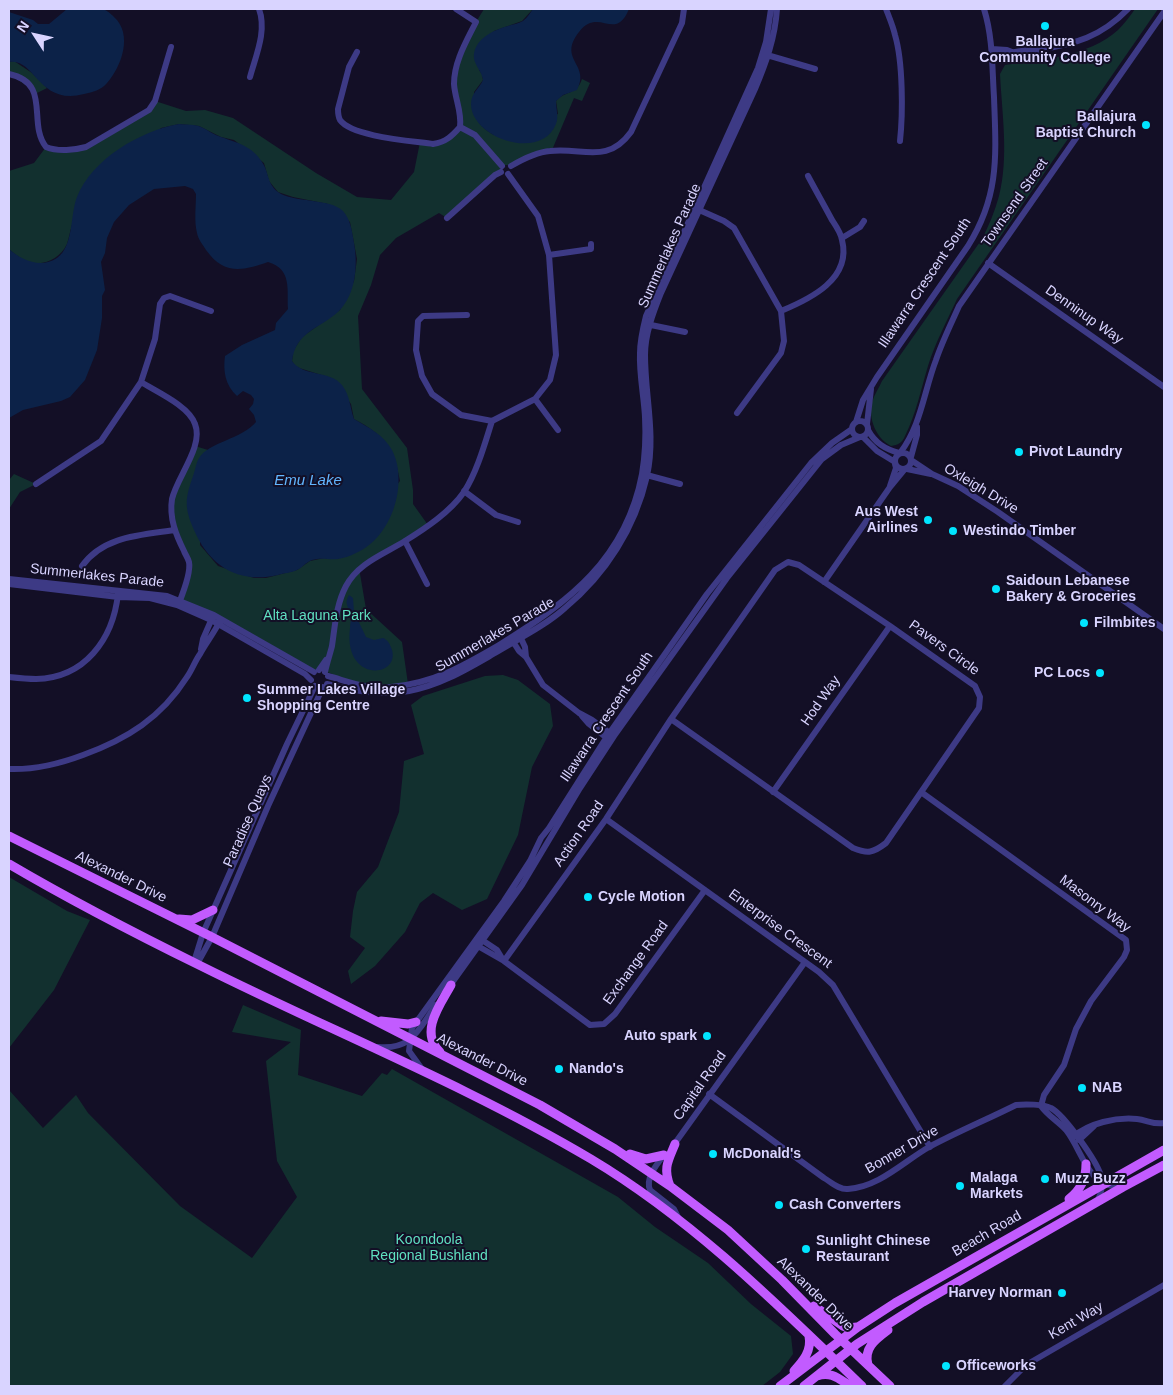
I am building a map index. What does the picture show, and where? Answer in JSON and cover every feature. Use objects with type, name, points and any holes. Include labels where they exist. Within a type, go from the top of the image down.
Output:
[{"type":"main road","name":"Alexander Drive","points":[[9,836],[540,1105],[615,1149],[670,1186],[728,1230],[890,1386]]},
{"type":"main road","points":[[9,864],[102,916],[196,963],[423,1070],[530,1125],[592,1160],[629,1184],[716,1249],[862,1386]]},
{"type":"main road","points":[[174,919],[192,920],[213,910]]},
{"type":"main road","points":[[445,1057],[433,1046],[430,1031],[433,1019],[451,985]]},
{"type":"main road","points":[[364,1016],[386,1022],[408,1024],[416,1022]]},
{"type":"main road","points":[[670,1186],[666,1169],[675,1144]]},
{"type":"main road","points":[[615,1149],[641,1158],[653,1158],[664,1155]]},
{"type":"main road","name":"Beach Road","points":[[780,1386],[858,1327],[895,1303],[1164,1150]]},
{"type":"main road","points":[[1050,1214],[1079,1189],[1086,1174],[1086,1164]]},
{"type":"main road","name":"Beach Road","points":[[804,1386],[852,1348],[923,1302],[1164,1165]]},
{"type":"main road","points":[[954,1269],[961,1270],[980,1260],[993,1262]]},
{"type":"main road","points":[[782,1280],[799,1291],[831,1319],[848,1328],[858,1327]]},
{"type":"main road","points":[[868,1365],[867,1353],[871,1345],[911,1315],[923,1302]]},
{"type":"main road","points":[[774,1386],[804,1360],[810,1347],[809,1336]]},
{"type":"main road","points":[[817,1376],[829,1374],[836,1376],[850,1386]]},
{"type":"street","points":[[250,77],[262,27],[259,9]]},
{"type":"street","points":[[357,52],[349,67],[338,109],[340,120],[346,125],[375,136],[433,144],[441,143],[448,139],[460,126],[460,112],[454,84],[455,70],[459,57],[476,22],[456,9]]},
{"type":"street","points":[[447,218],[506,164],[511,166],[538,153],[552,150],[595,153],[611,149],[624,142],[632,132],[667,57],[682,23],[684,9]]},
{"type":"street","name":"Summerlakes Parade","points":[[766,55],[771,9]]},
{"type":"street","name":"Summerlakes Parade","points":[[315,686],[382,694],[410,691],[452,678],[520,635],[537,622],[590,578],[602,562],[627,520],[644,475],[645,419],[640,356],[650,307],[766,55],[776,27],[777,9]]},
{"type":"street","points":[[886,9],[895,35],[900,61],[902,128],[900,141]]},
{"type":"street","name":"Illawarra Crescent South","points":[[856,422],[863,400],[883,367],[968,246],[979,229],[986,212],[995,174],[996,146],[992,49],[989,26],[984,9]]},
{"type":"street","points":[[992,58],[1012,52],[1074,43],[1113,23],[1128,9]]},
{"type":"street","name":"Townsend Street","points":[[900,453],[908,443],[917,423],[936,360],[959,306],[1164,12]]},
{"type":"street","points":[[9,74],[25,80],[32,89],[36,98],[40,137],[46,147],[57,150],[78,149],[86,147],[149,110],[155,101],[171,47]]},
{"type":"street","points":[[992,49],[1012,52]]},
{"type":"street","points":[[766,55],[815,69]]},
{"type":"street","points":[[460,126],[475,135],[506,174],[508,174],[538,216],[549,255],[556,354],[550,380],[535,399],[492,420],[460,414],[432,394],[422,376],[416,350],[418,321],[423,316],[467,315]]},
{"type":"street","points":[[508,174],[512,169],[511,166]]},
{"type":"street","points":[[781,311],[807,300],[826,287],[839,270],[845,254],[842,238],[808,176]]},
{"type":"street","points":[[697,208],[734,228],[781,311],[784,341],[781,353],[737,413]]},
{"type":"street","points":[[842,238],[860,227],[864,221]]},
{"type":"street","points":[[549,255],[591,249],[591,244]]},
{"type":"street","name":"Denninup Way","points":[[988,264],[1164,387]]},
{"type":"street","points":[[36,484],[101,441],[141,382],[155,339],[160,304],[164,298],[170,296],[211,311]]},
{"type":"street","points":[[647,325],[685,332]]},
{"type":"street","points":[[141,382],[188,411],[196,424],[197,439],[176,487],[172,501],[172,516],[175,530],[189,562],[189,570],[179,603]]},
{"type":"street","name":"Illawarra Crescent South","points":[[867,427],[871,389]]},
{"type":"street","points":[[535,399],[558,430]]},
{"type":"street","points":[[315,686],[311,680],[322,672],[329,655],[337,608],[346,586],[359,568],[405,541],[437,519],[453,504],[464,491],[482,452],[492,420]]},
{"type":"street","points":[[824,582],[890,487],[910,465],[911,458],[905,453],[882,446],[874,440],[863,421],[856,422],[852,429],[855,436],[861,437],[899,468],[906,469]]},
{"type":"street","name":"Townsend Street","points":[[911,458],[917,435],[917,423]]},
{"type":"street","points":[[861,437],[866,434],[867,427]]},
{"type":"street","name":"Illawarra Crescent South","points":[[410,1040],[451,985],[530,861],[541,838],[713,586],[811,463],[832,443],[852,429]]},
{"type":"street","name":"Illawarra Crescent South","points":[[610,737],[727,578],[816,466],[832,450],[861,437]]},
{"type":"street","points":[[890,487],[896,468],[896,457],[900,453]]},
{"type":"street","name":"Oxleigh Drive","points":[[911,458],[932,474],[958,486],[998,512],[1164,629]]},
{"type":"street","name":"Oxleigh Drive","points":[[906,469],[932,474]]},
{"type":"street","points":[[644,475],[680,484]]},
{"type":"street","points":[[464,491],[496,516],[518,522]]},
{"type":"street","points":[[82,566],[90,554],[103,546],[133,536],[175,530]]},
{"type":"street","points":[[405,541],[427,584]]},
{"type":"street","name":"Pavers Circle","points":[[788,562],[799,565],[890,626],[975,686],[980,697],[979,708],[886,843],[877,850],[865,853],[853,848],[671,719],[775,570],[788,562]]},
{"type":"street","name":"Summerlakes Parade","points":[[9,579],[118,594]]},
{"type":"street","name":"Summerlakes Parade","points":[[9,584],[118,594],[153,594],[212,618],[286,659],[363,687],[390,688],[427,681],[455,670],[512,640]]},
{"type":"street","points":[[9,677],[38,679],[59,675],[78,667],[91,657],[106,636],[113,618],[118,594]]},
{"type":"street","points":[[200,653],[203,639],[212,618]]},
{"type":"street","points":[[9,769],[44,767],[76,758],[124,738],[164,707],[188,675],[220,622]]},
{"type":"street","name":"Hod Way","points":[[773,792],[890,626]]},
{"type":"street","points":[[520,635],[525,647],[526,657]]},
{"type":"street","points":[[512,640],[526,657],[543,685],[579,714],[592,720],[610,737]]},
{"type":"street","name":"Summerlakes Parade","points":[[286,659],[311,680]]},
{"type":"street","name":"Paradise Quays","points":[[196,963],[207,935],[325,686],[322,672]]},
{"type":"street","name":"Paradise Quays","points":[[207,935],[213,910],[315,686]]},
{"type":"street","name":"Action Road","points":[[504,961],[606,819],[671,719]]},
{"type":"street","points":[[287,744],[295,748]]},
{"type":"street","name":"Masonry Way","points":[[921,792],[1126,940],[1127,950],[1124,956],[1091,1001],[1076,1028],[1064,1065],[1044,1094],[1041,1106]]},
{"type":"street","name":"Enterprise Crescent","points":[[606,819],[805,962],[833,985],[930,1147]]},
{"type":"street","name":"Exchange Road","points":[[479,942],[590,1025],[604,1024],[615,1014],[705,890]]},
{"type":"street","name":"Illawarra Crescent South","points":[[410,1040],[412,1028],[416,1022],[479,942]]},
{"type":"street","name":"Capital Road","points":[[652,1174],[805,962]]},
{"type":"street","points":[[374,1047],[398,1047],[410,1040]]},
{"type":"street","points":[[410,1040],[410,1054],[423,1070]]},
{"type":"street","name":"Bonner Drive","points":[[709,1094],[824,1178],[846,1190],[875,1182],[930,1147],[1016,1105],[1025,1104],[1050,1107],[1076,1139],[1101,1176],[1102,1184]]},
{"type":"street","points":[[1076,1139],[1094,1126],[1118,1119],[1139,1119],[1155,1124],[1164,1123]]},
{"type":"street","name":"Bonner Drive","points":[[1076,1139],[1086,1164],[1095,1179],[1102,1184]]},
{"type":"street","points":[[652,1174],[648,1181],[650,1190],[674,1209],[679,1220]]},
{"type":"street","points":[[1097,1202],[1102,1193],[1102,1184],[1113,1188],[1123,1187]]},
{"type":"street","name":"Kent Way","points":[[1005,1386],[1026,1365],[1164,1285]]},
{"type":"green space","name":"Alta Laguna Park","points":[[484,9],[533,9],[522,21],[494,31],[479,70],[483,80],[474,92],[475,113],[482,126],[494,135],[558,114],[556,101],[559,98],[577,88],[582,79],[590,83],[582,101],[574,98],[552,150],[504,165],[501,170],[447,218],[439,213],[396,238],[380,255],[371,285],[358,316],[362,389],[407,448],[413,504],[428,525],[359,568],[366,609],[402,642],[408,684],[378,686],[356,684],[345,681],[326,671],[317,671],[180,600],[189,562],[175,530],[172,501],[195,446],[208,450],[200,458],[200,545],[218,566],[254,578],[266,578],[297,570],[310,561],[324,558],[338,559],[400,481],[398,469],[386,443],[373,431],[354,419],[351,404],[331,378],[296,367],[292,361],[293,351],[302,337],[340,310],[354,281],[357,259],[350,222],[328,204],[278,192],[269,181],[264,163],[234,140],[221,137],[199,126],[179,124],[161,128],[72,225],[67,244],[56,257],[45,262],[34,263],[15,255],[9,249],[9,171],[34,163],[46,147],[78,149],[137,118],[155,101],[186,111],[205,110],[233,118],[316,173],[357,197],[391,200],[414,172],[420,142],[441,143],[459,127],[455,70],[476,22]]},
{"type":"green space","points":[[1135,9],[1158,9],[957,299],[931,357],[909,428],[901,442],[891,446],[881,438],[874,427],[871,408],[874,397],[882,381],[982,239],[997,202],[1004,166],[1000,74],[1005,65],[1064,55],[1093,46],[1118,30]]},
{"type":"green space","points":[[14,61],[32,73],[47,88],[35,94],[32,89],[9,74],[9,62]]},
{"type":"green space","points":[[14,474],[36,484],[20,492],[9,509],[9,480]]},
{"type":"green space","points":[[503,675],[518,680],[550,704],[553,726],[532,767],[518,835],[487,899],[462,910],[433,893],[420,903],[405,932],[375,966],[351,984],[348,971],[365,948],[350,937],[357,892],[378,867],[399,812],[404,761],[424,754],[411,705],[423,696],[485,676]]},
{"type":"green space","points":[[9,877],[67,911],[90,920],[54,990],[9,1048]]},
{"type":"green space","name":"Koondoola Regional Bushland","points":[[243,1005],[301,1030],[298,1075],[362,1096],[382,1073],[387,1075],[392,1069],[618,1197],[655,1227],[708,1263],[751,1304],[791,1336],[793,1354],[780,1372],[762,1386],[9,1386],[9,1090],[43,1128],[76,1095],[88,1113],[180,1206],[252,1258],[297,1197],[277,1161],[266,1061],[291,1042],[232,1032]]},
{"type":"water","points":[[93,8],[106,10],[120,24],[124,41],[121,59],[105,85],[91,92],[69,96],[47,88],[18,62],[9,62],[9,12],[33,20],[38,24],[49,24],[67,9]]},
{"type":"water","points":[[533,9],[629,9],[624,19],[618,23],[593,22],[586,25],[579,32],[573,41],[571,49],[580,74],[577,90],[563,95],[556,101],[557,121],[548,135],[536,142],[523,143],[508,141],[494,135],[482,127],[474,116],[471,100],[483,80],[474,59],[474,52],[480,41],[490,33],[523,21]]},
{"type":"water","name":"Emu Lake","points":[[179,124],[199,126],[244,146],[258,157],[274,189],[278,192],[293,198],[321,202],[337,207],[343,211],[349,222],[352,230],[356,261],[354,279],[349,296],[339,311],[298,343],[292,361],[309,372],[337,380],[345,389],[354,419],[375,432],[388,444],[397,463],[398,493],[388,523],[369,546],[350,556],[338,559],[316,559],[292,572],[264,577],[251,577],[227,570],[217,563],[208,554],[194,530],[188,515],[187,503],[188,491],[199,458],[210,448],[243,433],[256,422],[254,415],[249,409],[254,399],[243,391],[237,396],[227,382],[224,367],[225,356],[242,345],[275,330],[276,323],[288,309],[288,287],[285,275],[276,265],[268,262],[242,269],[234,269],[220,264],[213,258],[199,240],[195,219],[196,194],[193,189],[185,186],[154,189],[129,205],[114,222],[107,238],[105,253],[101,262],[105,290],[102,296],[102,318],[97,350],[85,380],[70,397],[23,410],[9,418],[9,249],[19,257],[32,262],[44,263],[57,258],[62,253],[69,238],[77,197],[84,183],[94,171],[106,159],[134,140],[149,133]]},
{"type":"water","points":[[349,595],[353,598],[354,612],[366,637],[374,640],[383,638],[388,641],[392,650],[392,659],[388,666],[380,670],[362,667],[355,659],[350,646],[351,616],[347,606]]},
{"type":"place","name":"Ballajura Community College","points":[[1045,26]]},
{"type":"place","name":"Ballajura Baptist Church","points":[[1146,125]]},
{"type":"place","name":"Pivot Laundry","points":[[1019,452]]},
{"type":"place","name":"Aus West Airlines","points":[[928,520]]},
{"type":"place","name":"Westindo Timber","points":[[953,531]]},
{"type":"place","name":"Saidoun Lebanese Bakery & Groceries","points":[[996,589]]},
{"type":"place","name":"Filmbites","points":[[1084,623]]},
{"type":"place","name":"PC Locs","points":[[1100,673]]},
{"type":"place","name":"Summer Lakes Village Shopping Centre","points":[[247,698]]},
{"type":"place","name":"Cycle Motion","points":[[588,897]]},
{"type":"place","name":"Auto spark","points":[[707,1036]]},
{"type":"place","name":"Nando's","points":[[559,1069]]},
{"type":"place","name":"NAB","points":[[1082,1088]]},
{"type":"place","name":"McDonald's","points":[[713,1154]]},
{"type":"place","name":"Muzz Buzz","points":[[1045,1179]]},
{"type":"place","name":"Malaga Markets","points":[[960,1186]]},
{"type":"place","name":"Cash Converters","points":[[779,1205]]},
{"type":"place","name":"Sunlight Chinese Restaurant","points":[[806,1249]]},
{"type":"place","name":"Harvey Norman","points":[[1062,1293]]},
{"type":"place","name":"Officeworks","points":[[946,1366]]}]
